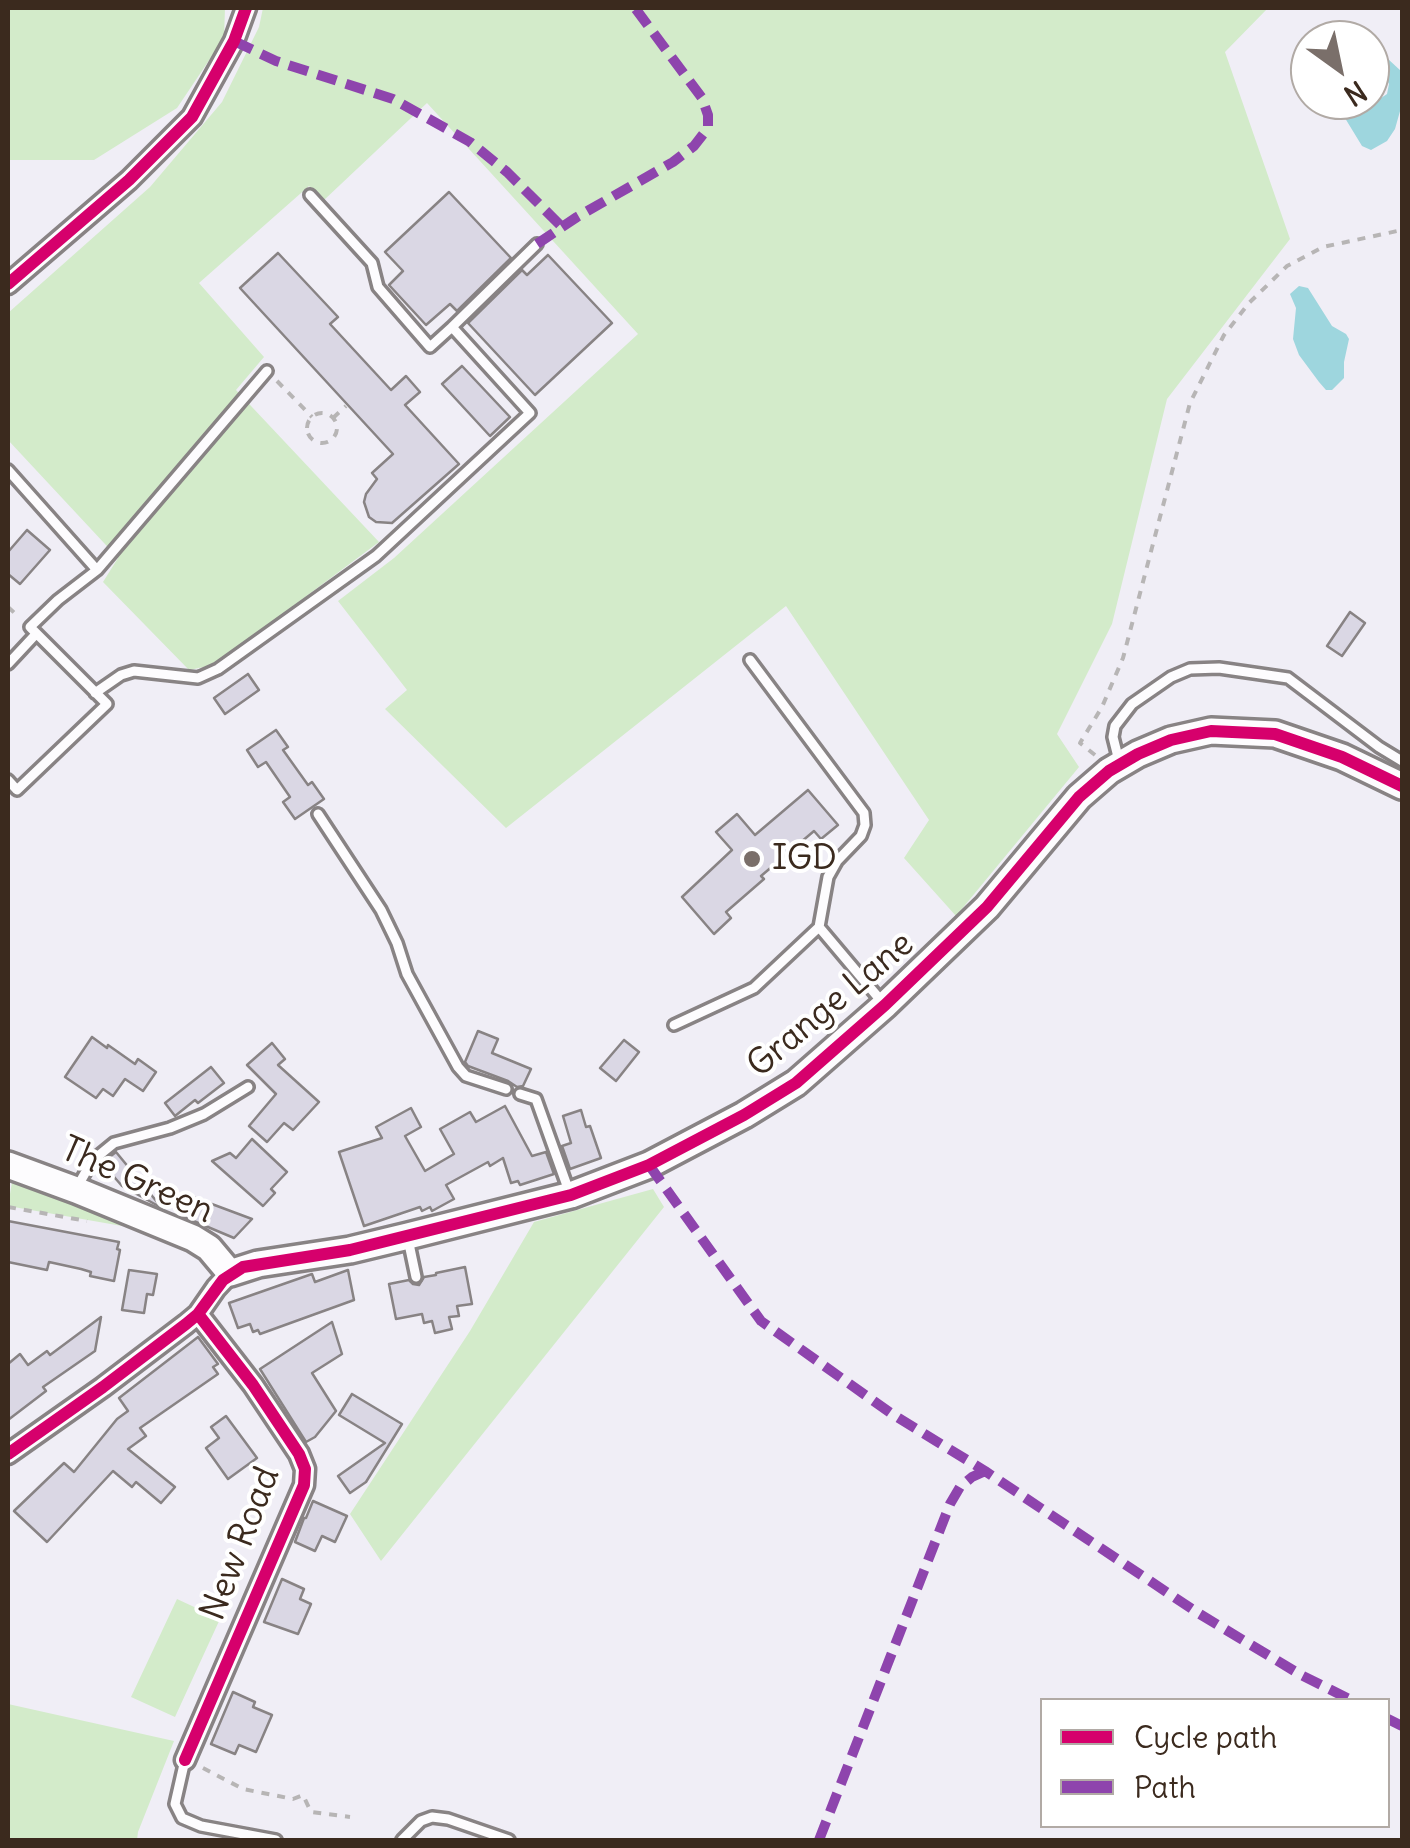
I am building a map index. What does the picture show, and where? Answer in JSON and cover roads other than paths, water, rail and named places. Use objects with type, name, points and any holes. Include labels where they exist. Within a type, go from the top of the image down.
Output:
[{"type":"street","points":[[8,284],[129,180],[192,117],[234,41],[246,8]]},
{"type":"street","name":"Grange Lane","points":[[230,1273],[258,1264],[350,1250],[570,1195],[649,1165],[744,1114],[796,1083],[885,1005],[987,907],[1079,797],[1115,768],[1171,740],[1210,731],[1275,734],[1342,757],[1402,786]]},
{"type":"street","name":"The Green","points":[[8,1165],[193,1238],[209,1248],[230,1273]]},
{"type":"street","points":[[8,1454],[198,1314],[230,1273]]},
{"type":"street","name":"New Road","points":[[185,1760],[304,1485],[305,1469],[253,1384],[198,1314]]},
{"type":"lane","points":[[310,195],[372,263],[378,287],[430,347],[537,244]]},
{"type":"lane","points":[[96,693],[122,674],[134,671],[198,678],[218,670],[376,556],[530,413],[452,326]]},
{"type":"lane","points":[[8,780],[16,790],[107,704],[30,627],[98,570],[268,371]]},
{"type":"lane","points":[[8,470],[98,570]]},
{"type":"lane","points":[[8,664],[36,634]]},
{"type":"lane","points":[[674,1025],[754,988],[819,927],[828,877],[837,861],[861,836],[865,825],[864,813],[750,660]]},
{"type":"lane","points":[[1115,768],[1112,737],[1115,726],[1132,704],[1190,669],[1218,668],[1288,678],[1402,761]]},
{"type":"lane","points":[[318,814],[381,910],[407,974],[458,1067],[466,1076],[506,1089]]},
{"type":"lane","points":[[819,927],[885,1005]]},
{"type":"lane","points":[[76,1190],[92,1161],[114,1143],[204,1114],[248,1087]]},
{"type":"lane","points":[[520,1094],[536,1100],[570,1195]]},
{"type":"lane","points":[[408,1236],[416,1277]]},
{"type":"lane","points":[[185,1760],[174,1804],[182,1818],[201,1826],[276,1840]]},
{"type":"lane","points":[[402,1840],[421,1821],[432,1817],[508,1840]]},
{"type":"water","points":[[1390,61],[1401,71],[1402,104],[1395,129],[1387,141],[1371,150],[1362,146],[1346,120],[1390,120]]},
{"type":"water","points":[[1299,286],[1308,288],[1332,326],[1349,339],[1344,378],[1332,390],[1326,390],[1319,382],[1299,355],[1293,339],[1296,308],[1290,294]]},
{"type":"place","name":"IGD","points":[[752,859]]}]
